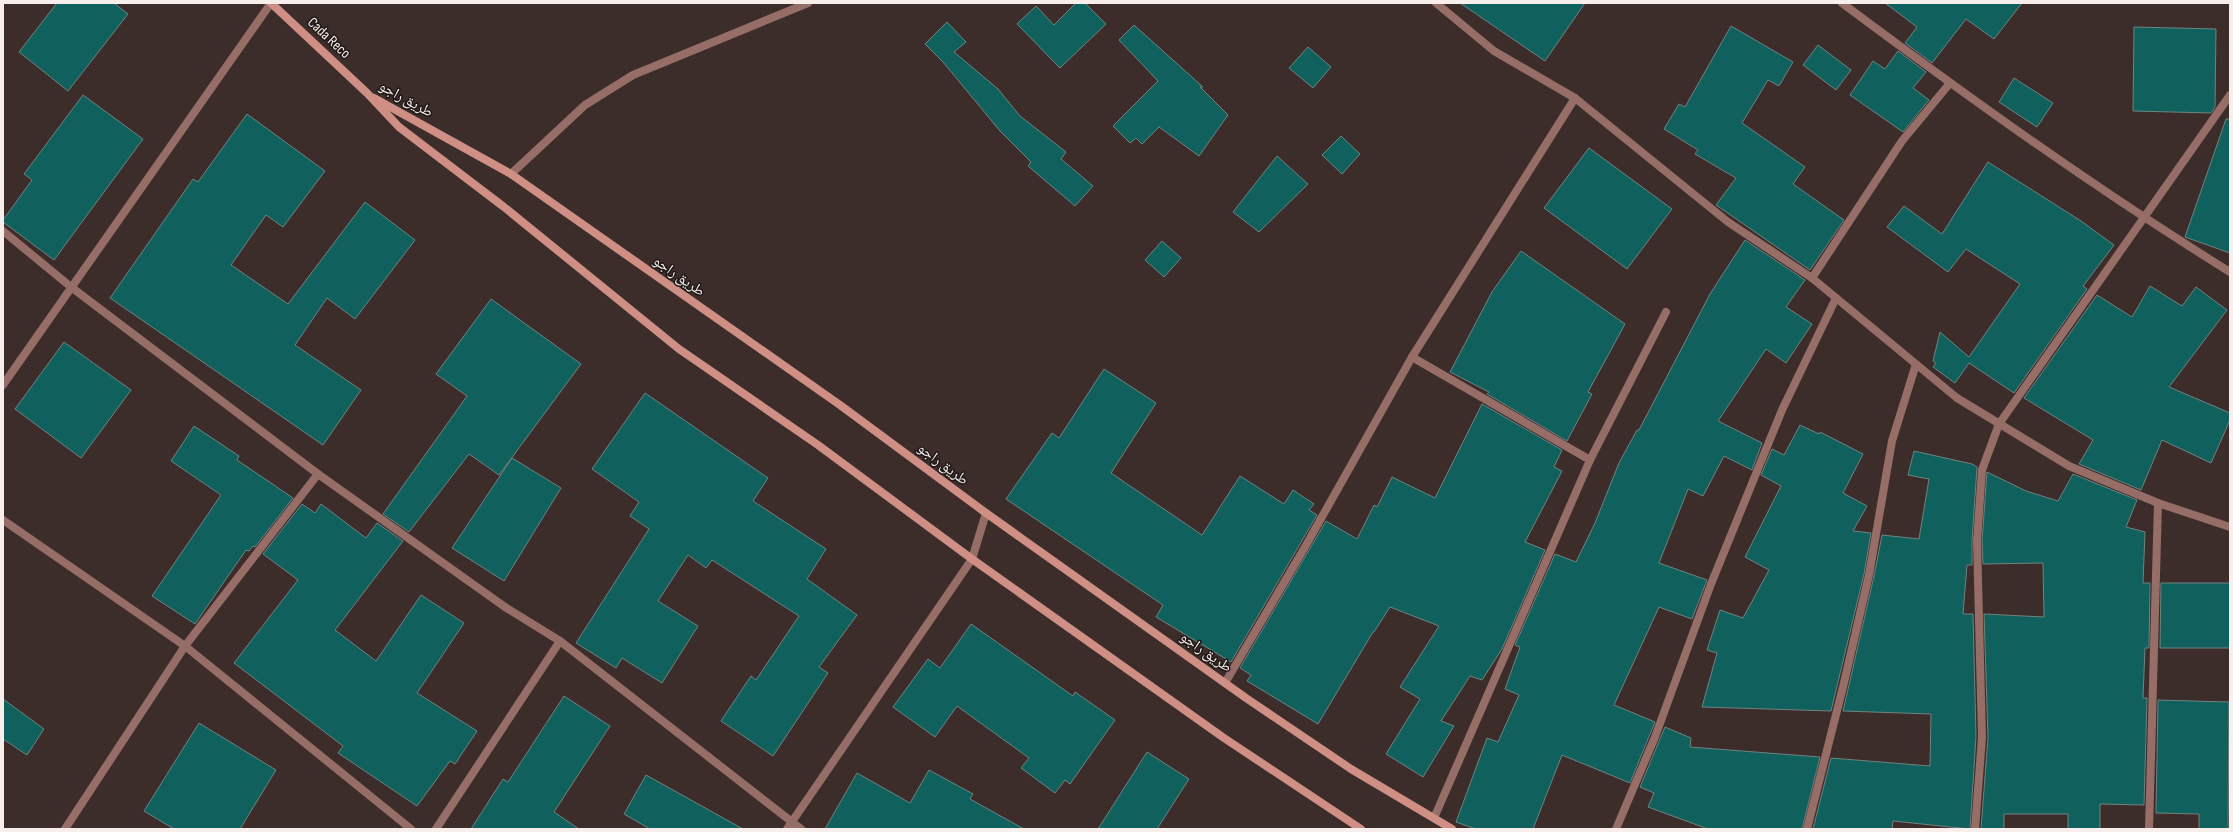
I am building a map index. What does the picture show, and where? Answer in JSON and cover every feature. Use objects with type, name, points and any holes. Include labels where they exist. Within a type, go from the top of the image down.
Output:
[{"type":"main road","name":"Cada Reco","points":[[271,3],[367,93]]},
{"type":"main road","name":"طريق راجو","points":[[367,93],[511,174],[840,405],[986,513],[1225,683],[1351,769],[1452,829]]},
{"type":"main road","name":"طريق راجو","points":[[367,93],[399,127],[504,207],[679,349],[818,445],[972,559],[1224,738],[1361,829]]},
{"type":"street","points":[[3,385],[271,3]]},
{"type":"street","points":[[511,174],[585,105],[633,76],[808,3]]},
{"type":"street","points":[[1436,3],[1494,51],[1575,98],[1728,222],[1812,278],[1957,398],[2069,466],[2158,503],[2230,527]]},
{"type":"street","points":[[1842,3],[1950,83],[2142,217],[2230,272]]},
{"type":"street","points":[[1812,278],[1902,141],[1950,83]]},
{"type":"street","points":[[1975,829],[1982,737],[1977,541],[1982,470],[1998,424],[2142,217],[2230,95]]},
{"type":"street","points":[[1225,683],[1305,547],[1412,357],[1575,98]]},
{"type":"street","points":[[3,231],[71,287],[318,474],[505,606],[560,641],[789,826],[801,829]]},
{"type":"street","points":[[1616,829],[1655,737],[1711,584],[1782,410],[1836,298]]},
{"type":"street","points":[[1434,818],[1590,460],[1666,312]]},
{"type":"street","points":[[1412,357],[1590,460]]},
{"type":"street","points":[[1807,829],[1843,688],[1869,575],[1892,441],[1916,364]]},
{"type":"street","points":[[65,829],[185,646],[318,474]]},
{"type":"street","points":[[2149,829],[2158,503]]},
{"type":"street","points":[[789,826],[972,559],[986,513]]},
{"type":"street","points":[[3,520],[185,646],[411,829]]},
{"type":"street","points":[[436,829],[560,641]]},
{"type":"building","points":[[57,3],[114,3],[128,14],[68,91],[19,52]]},
{"type":"building","points":[[1076,3],[1085,3],[1106,24],[1060,68],[1017,24],[1036,6],[1054,25]]},
{"type":"building","points":[[1460,3],[1585,3],[1545,61]]},
{"type":"building","points":[[1885,3],[2022,3],[1994,39],[1966,19],[1932,63],[1905,43],[1917,27]]},
{"type":"building","points":[[947,22],[966,42],[954,52],[998,89],[1020,116],[1066,152],[1061,159],[1093,186],[1075,206],[1028,166],[1031,162],[1000,131],[943,62],[925,44]]},
{"type":"building","points":[[1134,25],[1203,87],[1200,87],[1228,115],[1199,156],[1159,127],[1142,144],[1136,138],[1130,143],[1113,126],[1158,81],[1119,40]]},
{"type":"building","points":[[1731,26],[1793,62],[1779,86],[1768,80],[1742,123],[1805,167],[1793,184],[1844,220],[1810,270],[1716,205],[1736,178],[1695,154],[1698,150],[1664,129],[1679,104],[1685,107]]},
{"type":"building","points":[[2134,27],[2216,29],[2215,107],[2211,113],[2133,111]]},
{"type":"building","points":[[1818,45],[1851,70],[1836,90],[1803,65]]},
{"type":"building","points":[[1308,47],[1331,67],[1313,88],[1289,68]]},
{"type":"building","points":[[1898,51],[1926,72],[1913,88],[1929,100],[1903,132],[1850,95],[1873,61],[1885,69]]},
{"type":"building","points":[[2014,78],[2053,103],[2037,127],[1999,102]]},
{"type":"building","points":[[83,95],[143,139],[54,260],[3,222],[3,220],[32,180],[24,174]]},
{"type":"building","points":[[247,114],[325,171],[283,227],[266,215],[231,265],[288,304],[365,202],[415,240],[355,319],[327,298],[295,345],[361,390],[323,445],[110,298],[193,179],[198,182]]},
{"type":"building","points":[[2226,119],[2230,119],[2230,253],[2185,237]]},
{"type":"building","points":[[1341,136],[1360,154],[1342,174],[1322,155]]},
{"type":"building","points":[[1589,148],[1672,209],[1627,269],[1544,208]]},
{"type":"building","points":[[1277,156],[1308,184],[1259,232],[1233,212]]},
{"type":"building","points":[[1988,162],[2081,221],[2114,245],[2083,286],[2087,289],[2014,393],[1969,363],[1955,383],[1933,367],[1936,363],[1933,361],[1940,332],[1969,357],[2020,284],[1966,249],[1948,272],[1887,227],[1904,206],[1942,234]]},
{"type":"building","points":[[1745,240],[1805,280],[1786,307],[1812,324],[1786,363],[1766,349],[1718,421],[1762,443],[1752,470],[1724,456],[1703,496],[1688,489],[1659,563],[1707,580],[1692,619],[1659,607],[1614,705],[1655,722],[1630,783],[1562,755],[1533,829],[1476,829],[1456,822],[1487,738],[1498,742],[1519,695],[1505,689],[1520,647],[1515,645],[1555,554],[1576,562],[1595,523],[1619,463],[1637,430],[1639,430],[1710,294]]},
{"type":"building","points":[[1162,241],[1181,258],[1164,277],[1145,260]]},
{"type":"building","points":[[1521,251],[1625,324],[1588,392],[1592,394],[1567,441],[1487,394],[1489,392],[1450,372],[1492,292]]},
{"type":"building","points":[[2150,286],[2182,306],[2196,287],[2227,310],[2169,387],[2230,413],[2230,420],[2211,463],[2162,440],[2141,490],[2079,464],[2093,440],[2024,398],[2097,295],[2132,317]]},
{"type":"building","points":[[491,299],[581,364],[499,475],[469,454],[409,532],[383,514],[467,396],[436,374]]},
{"type":"building","points":[[64,342],[131,390],[81,458],[15,409]]},
{"type":"building","points":[[1104,369],[1156,403],[1111,473],[1202,535],[1240,476],[1284,504],[1293,490],[1314,504],[1309,510],[1317,515],[1231,662],[1156,617],[1163,605],[1006,499],[1052,433],[1059,438]]},
{"type":"building","points":[[645,393],[768,478],[753,501],[826,549],[807,579],[857,615],[819,667],[828,673],[773,756],[721,721],[751,676],[756,680],[799,616],[712,560],[706,568],[688,555],[658,601],[698,626],[662,683],[622,658],[616,668],[576,643],[649,529],[630,516],[639,502],[592,469]]},
{"type":"building","points":[[1482,404],[1562,450],[1554,467],[1562,471],[1525,542],[1545,550],[1502,649],[1482,680],[1470,676],[1441,721],[1454,726],[1423,777],[1386,754],[1420,699],[1400,687],[1439,626],[1390,607],[1373,632],[1318,724],[1247,681],[1251,675],[1240,668],[1326,521],[1357,539],[1374,505],[1377,507],[1392,477],[1435,498]]},
{"type":"building","points":[[1800,425],[1819,434],[1820,432],[1863,454],[1843,493],[1867,506],[1853,531],[1871,533],[1864,574],[1831,711],[1702,707],[1717,653],[1707,650],[1720,610],[1743,618],[1769,570],[1745,557],[1781,486],[1761,475],[1772,449],[1784,455]]},
{"type":"building","points":[[194,426],[239,456],[237,460],[293,498],[255,547],[253,546],[249,551],[246,550],[195,624],[152,596],[221,495],[171,461]]},
{"type":"building","points":[[1914,451],[1972,464],[1977,467],[1972,541],[1972,565],[1967,565],[1963,614],[1973,614],[1976,737],[1970,829],[1893,821],[1892,829],[1813,829],[1831,758],[1930,766],[1931,714],[1843,711],[1882,535],[1919,539],[1929,479],[1908,475]]},
{"type":"building","points":[[512,458],[561,488],[504,581],[452,548]]},
{"type":"building","points":[[1987,472],[2026,491],[2058,501],[2073,474],[2137,500],[2126,527],[2145,532],[2143,583],[2150,583],[2149,648],[2145,648],[2143,698],[2147,698],[2144,805],[2100,804],[2100,829],[2068,829],[2068,814],[2004,814],[2004,829],[1981,829],[1988,737],[1984,614],[2044,617],[2043,563],[1983,564],[1982,541]]},
{"type":"building","points":[[302,504],[315,513],[321,504],[366,538],[377,523],[403,541],[335,630],[376,661],[421,595],[464,623],[417,693],[477,731],[455,764],[450,761],[417,806],[338,753],[343,746],[234,663],[298,580],[263,554]]},
{"type":"building","points":[[2161,583],[2230,583],[2230,648],[2160,648]]},
{"type":"building","points":[[971,624],[1073,696],[1075,692],[1115,720],[1070,784],[1065,780],[1055,793],[1021,768],[1029,758],[957,706],[935,737],[893,707],[928,659],[940,668]]},
{"type":"building","points":[[564,696],[610,726],[554,812],[579,829],[471,829],[503,779],[508,782]]},
{"type":"building","points":[[3,699],[44,729],[27,755],[3,739]]},
{"type":"building","points":[[2158,700],[2229,702],[2228,829],[2199,829],[2199,814],[2156,813]]},
{"type":"building","points":[[199,723],[276,770],[240,829],[174,829],[144,811]]},
{"type":"building","points":[[1665,727],[1691,738],[1690,747],[1820,757],[1802,829],[1708,829],[1648,807],[1654,793],[1640,787]]},
{"type":"building","points":[[1147,752],[1189,779],[1157,829],[1098,829]]},
{"type":"building","points":[[929,770],[973,794],[970,799],[1024,829],[825,829],[857,773],[910,803]]},
{"type":"building","points":[[646,775],[743,829],[650,829],[624,814]]}]
